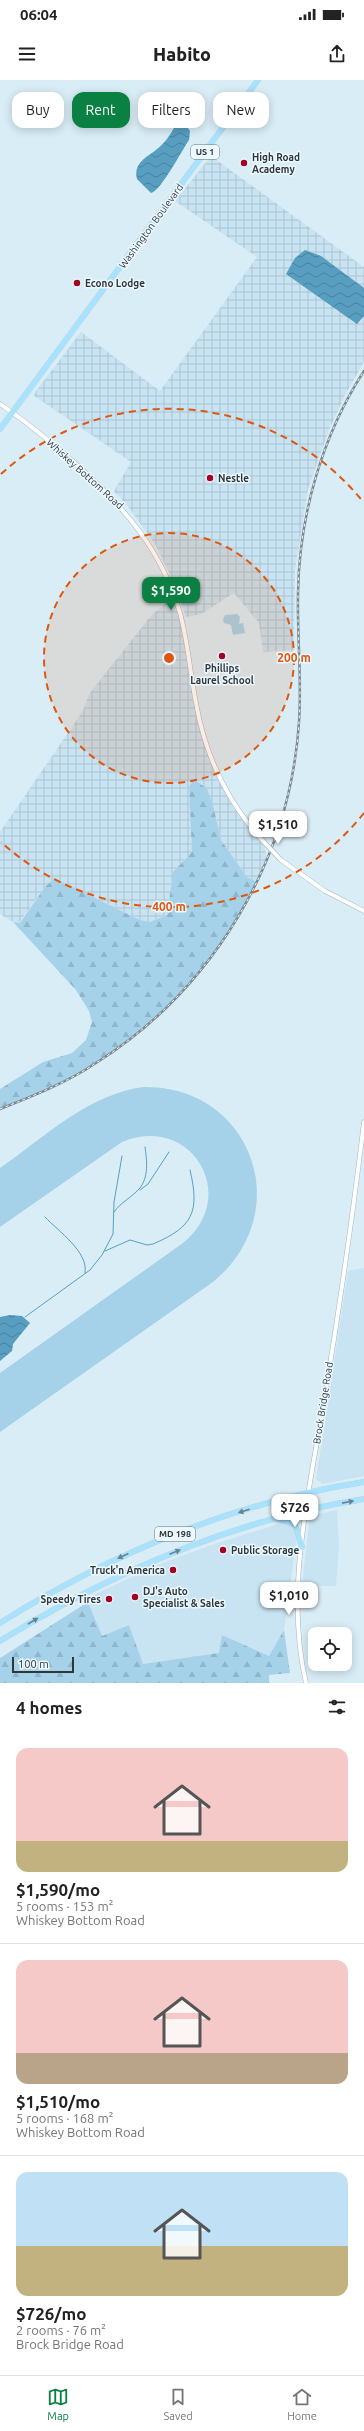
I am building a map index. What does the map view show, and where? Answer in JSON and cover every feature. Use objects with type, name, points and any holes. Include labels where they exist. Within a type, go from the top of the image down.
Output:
[{"type":"main road","name":"Washington Boulevard","points":[[0,429],[258,80]]},
{"type":"main road","name":"MD 198","points":[[0,1623],[69,1582],[134,1551],[224,1517],[308,1493],[364,1482]]},
{"type":"main road","name":"MD 198","points":[[0,1641],[75,1597],[139,1566],[234,1530],[305,1510],[364,1499]]},
{"type":"main road","points":[[272,1519],[283,1519],[295,1525],[302,1547]]},
{"type":"street","name":"Whiskey Bottom Road","points":[[0,404],[13,413],[112,497],[133,521],[155,554],[168,580],[180,613],[199,720],[210,754],[237,808],[264,842],[281,860],[324,891],[364,911]]},
{"type":"street","name":"Brock Bridge Road","points":[[306,1683],[296,1630],[305,1510],[325,1396],[364,1122]]},
{"type":"shaded area","points":[[211,156],[364,267],[364,362],[346,393],[329,430],[308,489],[295,570],[294,650],[263,652],[259,623],[234,593],[201,614],[186,617],[176,587],[155,544],[130,509],[114,491],[131,462],[33,395],[81,332],[160,391],[257,257],[175,201]]},
{"type":"shaded area","points":[[174,595],[184,631],[204,737],[229,794],[264,842],[267,859],[257,882],[247,877],[221,840],[213,805],[189,787],[192,852],[173,872],[167,915],[150,922],[140,920],[54,878],[45,887],[19,923],[13,922],[0,914],[0,832],[83,711],[89,694],[150,617]]},
{"type":"shaded area","points":[[364,1268],[364,1476],[323,1484],[316,1479],[348,1271]]},
{"type":"shaded area","points":[[337,1510],[339,1546],[336,1586],[302,1586],[310,1516]]},
{"type":"shaded area","points":[[278,1524],[289,1526],[297,1535],[284,1630],[269,1656],[222,1635],[220,1653],[143,1664],[129,1625],[102,1636],[87,1598],[155,1566],[211,1545]]},
{"type":"green space","points":[[237,614],[240,617],[239,624],[243,623],[245,633],[233,635],[231,625],[224,623],[223,619],[225,615]]},
{"type":"green space","points":[[194,779],[207,789],[213,805],[221,840],[247,877],[257,882],[235,922],[210,958],[182,991],[151,1021],[117,1048],[81,1071],[42,1091],[0,1109],[0,1089],[43,1062],[72,1053],[86,1040],[92,1022],[89,1011],[76,990],[13,922],[20,923],[45,887],[54,878],[140,920],[150,922],[167,915],[173,872],[192,852],[189,787]]},
{"type":"green space","points":[[144,1087],[182,1092],[213,1107],[236,1130],[251,1158],[257,1190],[253,1222],[239,1254],[213,1282],[0,1432],[0,1373],[183,1243],[200,1224],[208,1203],[207,1183],[200,1164],[187,1149],[169,1139],[147,1136],[122,1142],[0,1227],[0,1168],[68,1118],[86,1107],[124,1091]]},
{"type":"green space","points":[[88,1602],[102,1636],[129,1625],[143,1664],[219,1653],[222,1635],[269,1656],[284,1630],[290,1673],[269,1675],[269,1683],[0,1683],[0,1658]]},
{"type":"water","points":[[174,128],[188,128],[190,131],[189,140],[166,178],[155,191],[151,193],[137,179],[137,168],[142,161],[160,147]]},
{"type":"water","points":[[305,250],[321,256],[364,288],[364,316],[357,324],[286,274],[295,258]]},
{"type":"water","points":[[10,1315],[22,1316],[30,1323],[13,1344],[12,1351],[0,1361],[0,1317]]},
{"type":"waterway","points":[[114,1212],[142,1185],[146,1174],[145,1147]]},
{"type":"waterway","points":[[140,1190],[148,1184],[169,1152]]},
{"type":"waterway","points":[[25,1317],[90,1270],[102,1255],[113,1234],[114,1202],[122,1156]]},
{"type":"waterway","points":[[105,1251],[130,1240],[147,1245],[153,1244],[166,1238],[185,1224],[190,1216],[194,1197],[190,1170]]},
{"type":"waterway","points":[[45,1217],[78,1250],[85,1265],[85,1273]]},
{"type":"railway","points":[[0,1109],[73,1077],[96,1063],[138,1033],[176,998],[209,959],[238,917],[262,871],[280,824],[292,774],[299,722],[299,565],[308,506],[325,450],[336,422],[364,371]]},
{"type":"place","name":"High Road Academy","points":[[244,163]]},
{"type":"place","name":"Econo Lodge","points":[[77,283]]},
{"type":"place","name":"Nestle","points":[[210,478]]},
{"type":"place","name":"Phillips Laurel School","points":[[222,656]]},
{"type":"place","name":"Public Storage","points":[[223,1550]]},
{"type":"place","name":"Truck'n America","points":[[173,1570]]},
{"type":"place","name":"DJ's Auto Specialist & Sales","points":[[135,1597]]},
{"type":"place","name":"Speedy Tires","points":[[109,1599]]}]
